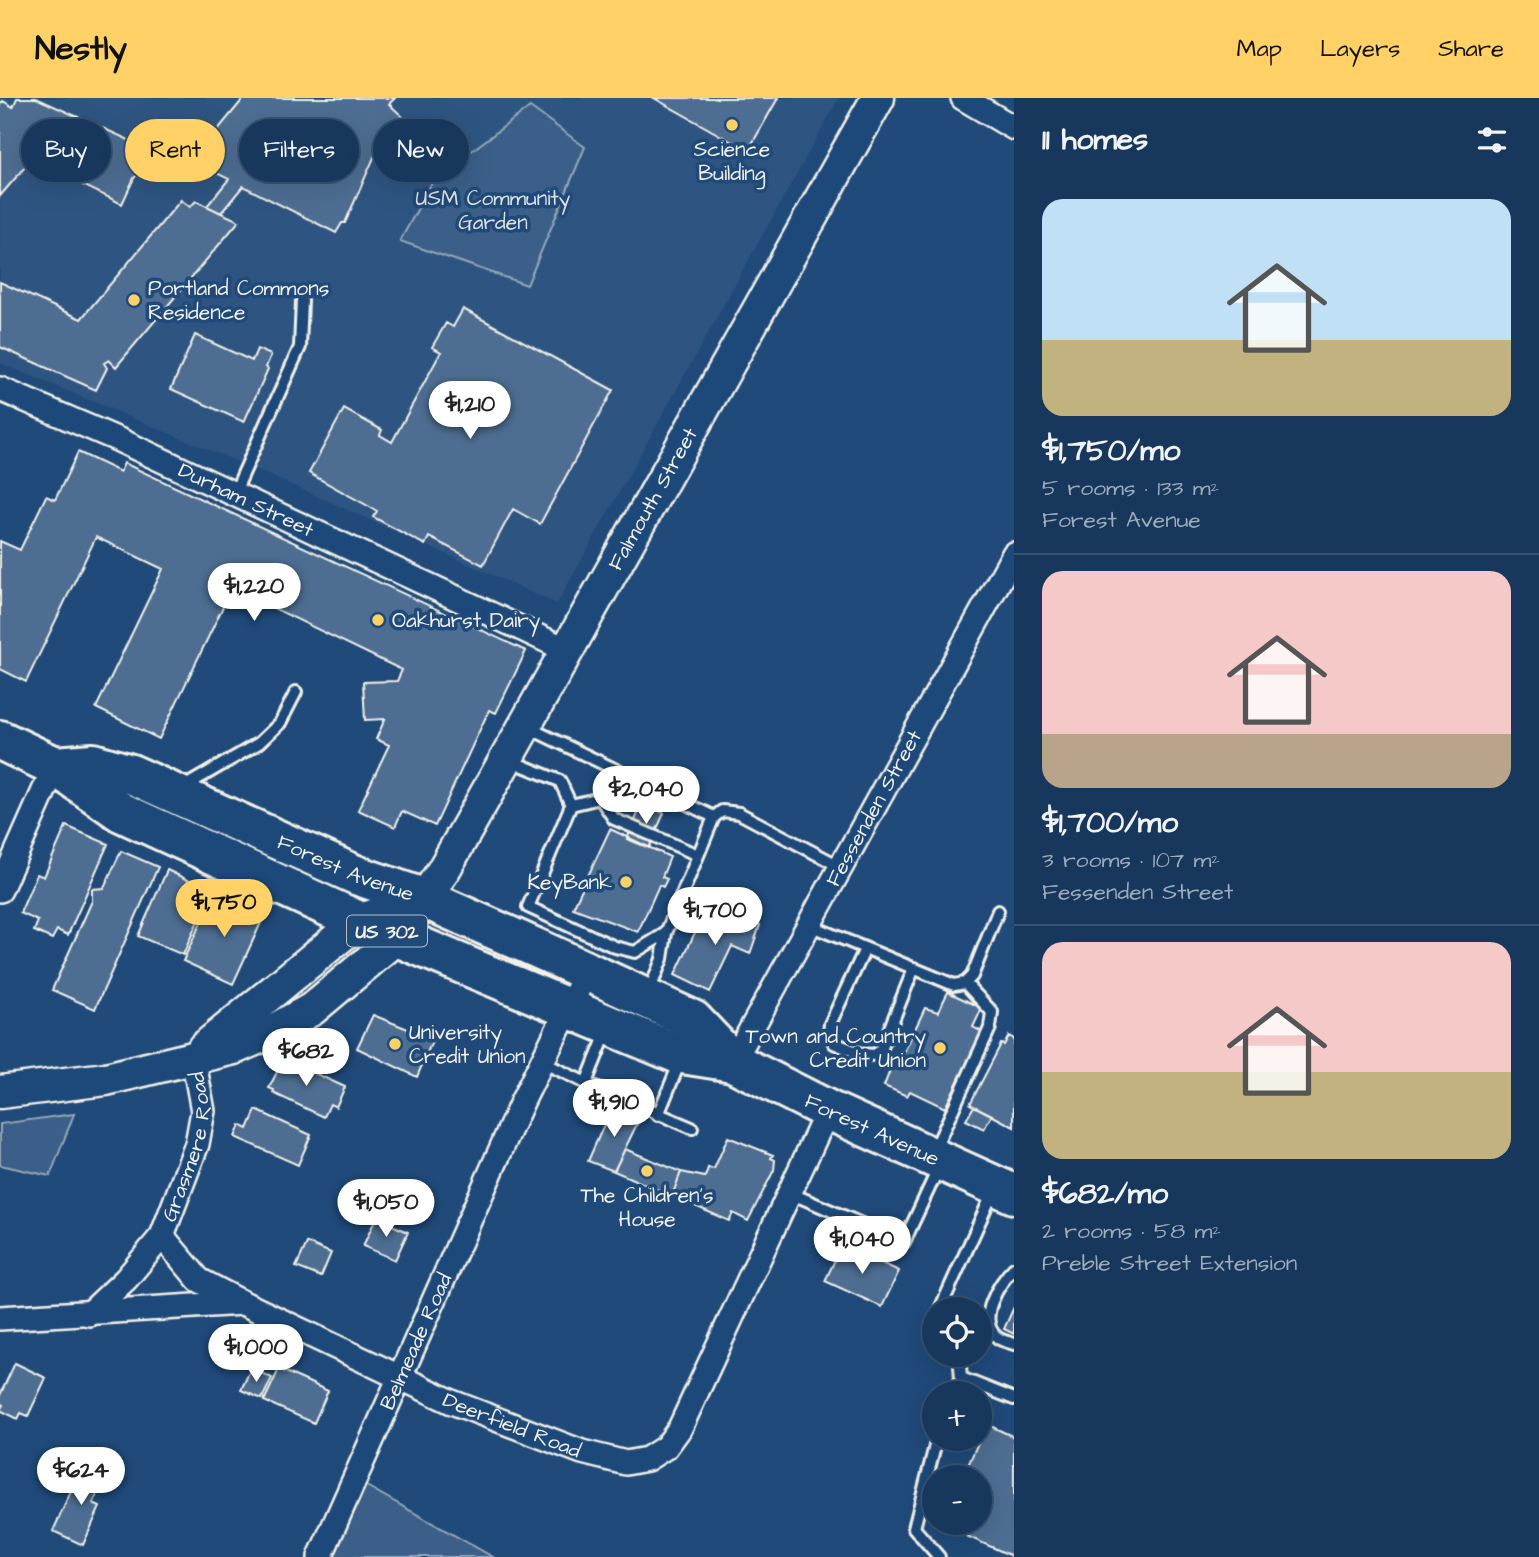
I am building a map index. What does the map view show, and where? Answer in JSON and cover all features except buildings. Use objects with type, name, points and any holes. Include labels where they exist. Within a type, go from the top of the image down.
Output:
[{"type":"highway","name":"Forest Avenue","points":[[0,740],[55,766],[121,812],[359,921],[683,1054],[733,1062],[828,1110],[1005,1190]]},
{"type":"highway","name":"Forest Avenue","points":[[55,766],[93,763],[131,774],[356,875],[422,898],[693,1020],[733,1062]]},
{"type":"main road","name":"Falmouth Street","points":[[0,1092],[106,1079],[234,1048],[312,1009],[399,936],[422,898],[443,871],[878,98]]},
{"type":"main road","points":[[193,1057],[298,975],[359,921],[422,898]]},
{"type":"street","points":[[963,98],[1014,128]]},
{"type":"street","name":"Durham Street","points":[[0,389],[234,494],[567,650]]},
{"type":"street","name":"Fessenden Street","points":[[733,1062],[1014,554]]},
{"type":"street","points":[[0,890],[55,766]]},
{"type":"street","name":"Belmeade Road","points":[[320,1557],[542,1062],[586,973]]},
{"type":"street","name":"Grasmere Road","points":[[89,1314],[126,1279],[162,1236],[197,1144],[204,1111],[193,1057]]},
{"type":"street","name":"Deerfield Road","points":[[0,1318],[243,1303],[400,1378],[582,1452],[626,1463],[647,1459],[666,1447],[680,1428],[828,1110]]},
{"type":"street","points":[[162,1236],[199,1280],[243,1303]]},
{"type":"lane","points":[[234,494],[300,347],[302,302]]},
{"type":"lane","points":[[174,794],[259,743],[280,723],[296,692]]},
{"type":"lane","points":[[524,726],[714,817]]},
{"type":"lane","points":[[506,759],[560,781],[571,805],[528,906],[615,947],[635,952],[666,933]]},
{"type":"lane","points":[[600,798],[611,768]]},
{"type":"lane","points":[[571,805],[600,798]]},
{"type":"lane","points":[[600,798],[614,818],[698,855]]},
{"type":"lane","points":[[646,1000],[662,959],[666,933],[714,817],[722,811],[739,813],[841,867]]},
{"type":"lane","points":[[809,925],[954,985],[965,984],[972,976],[998,911]]},
{"type":"lane","points":[[865,949],[830,1024],[834,1043],[861,1054],[875,1055],[881,1050],[914,968]]},
{"type":"lane","points":[[790,1193],[904,1242],[990,1028],[992,1012],[965,984]]},
{"type":"lane","points":[[586,1083],[610,1025]]},
{"type":"lane","points":[[658,1115],[683,1054]]},
{"type":"lane","points":[[542,1062],[692,1128]]},
{"type":"lane","points":[[947,1297],[1005,1190]]},
{"type":"lane","points":[[1014,1268],[1006,1275],[989,1310],[988,1326],[997,1337],[1014,1344]]},
{"type":"lane","points":[[960,1367],[960,1381]]},
{"type":"lane","points":[[961,1378],[1014,1399]]},
{"type":"lane","points":[[934,1451],[914,1528],[939,1557]]},
{"type":"shaded area","points":[[0,98],[839,98],[557,604],[272,476],[0,363]]},
{"type":"green space","name":"USM Community Garden","points":[[530,107],[585,147],[527,285],[400,241],[432,182],[469,182],[469,153]]},
{"type":"green space","points":[[74,1114],[50,1176],[0,1165],[0,1124]]},
{"type":"green space","points":[[361,1483],[493,1557],[331,1557]]},
{"type":"place","name":"Science Building","points":[[732,125]]},
{"type":"place","name":"Portland Commons Residence","points":[[134,300]]},
{"type":"place","name":"Oakhurst Dairy","points":[[378,620]]},
{"type":"place","name":"KeyBank","points":[[626,882]]},
{"type":"place","name":"University Credit Union","points":[[395,1044]]},
{"type":"place","name":"Town and Country Credit Union","points":[[940,1048]]},
{"type":"place","name":"The Children's House","points":[[647,1171]]}]
